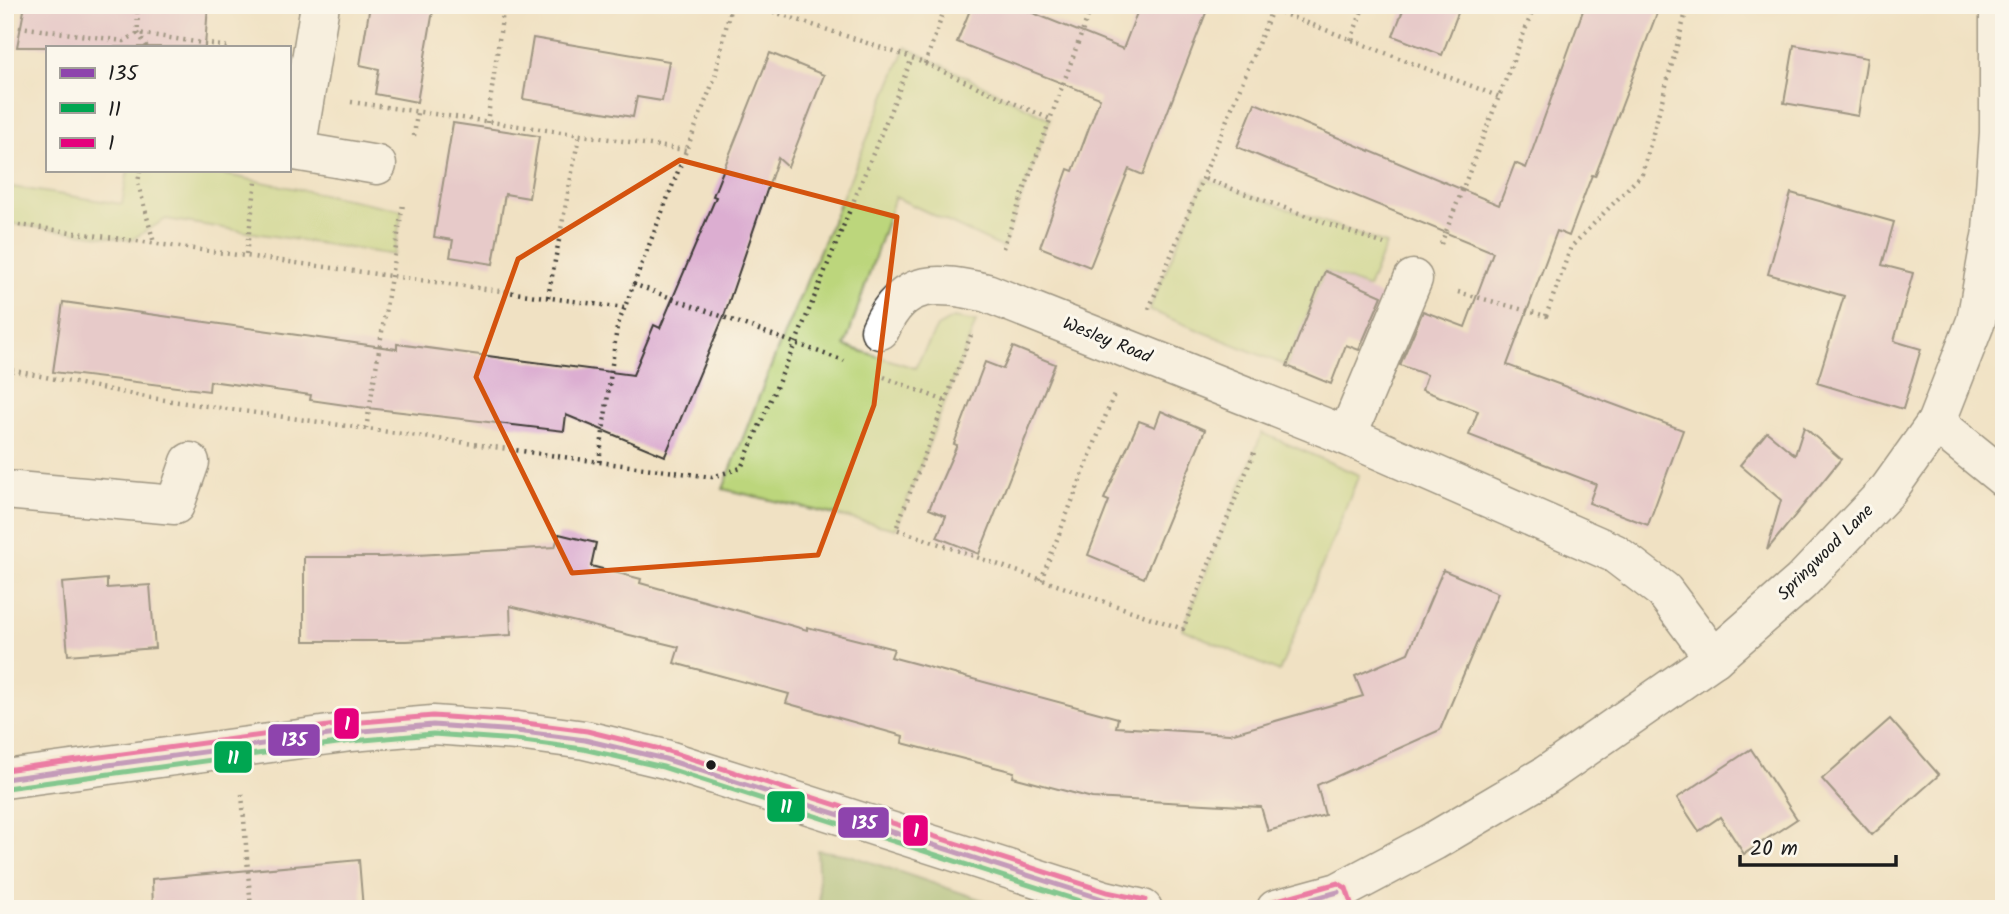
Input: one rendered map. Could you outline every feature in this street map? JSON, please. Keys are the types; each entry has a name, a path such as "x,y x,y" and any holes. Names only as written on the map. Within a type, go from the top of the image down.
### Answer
{"street":[{"path":"320,5 306,94 293,150 394,157"},
{"name":"Springwood Lane","path":"1276,909 1341,900 1546,775 1714,658 1801,582 1880,498 1936,423 1976,321 1992,230 1999,133 1999,5"},
{"path":"1347,436 1413,279"},
{"name":"Wesley Road","path":"880,330 889,310 901,295 944,283 987,293 1347,436 1614,553 1664,591 1714,658"},
{"path":"1936,423 2004,478"},
{"path":"5,490 174,505 190,462"},
{"path":"5,779 351,732 433,725 517,731 585,740 665,759 1105,900 1143,909"}],"path":[{"path":"137,5 138,33 146,46"},
{"path":"487,122 504,5"},
{"path":"599,462 617,327 715,77 731,5"},
{"path":"754,5 767,7 912,58 1050,120"},
{"path":"925,64 946,5"},
{"path":"1092,5 987,293 896,529 1183,629 1273,407"},
{"path":"1261,5 1500,97"},
{"path":"1351,40 1364,5"},
{"path":"1413,279 1435,259 1535,5"},
{"path":"1413,279 1546,316 1571,247 1642,174 1688,5"},
{"path":"1041,580 1131,351 1205,179 1272,10"},
{"path":"5,25 124,41 138,33 222,46"},
{"path":"5,369 151,398 599,462 712,477 741,468 796,342 912,58"},
{"path":"306,94 417,113 686,150"},
{"path":"394,157 417,113"},
{"path":"548,297 579,136"},
{"path":"140,172 138,183 154,243"},
{"path":"246,254 258,172"},
{"path":"1205,179 1386,244"},
{"path":"366,429 404,198"},
{"path":"5,223 391,273 624,308"},
{"path":"633,284 846,362"},
{"path":"871,372 945,401"},
{"path":"239,747 251,909"}],"highlighted area":[{"path":"680,160 897,217 874,405 818,555 572,573 476,377 518,259"}],"green space":[{"path":"906,47 1050,119 1003,248 895,197 845,346 915,368 937,327 953,318 976,322 896,529 723,489 777,351"},
{"path":"128,172 212,172 402,210 394,255 166,219 131,240 5,223 5,186 122,204"},
{"path":"1205,179 1386,244 1368,288 1325,271 1287,366 1149,310"},
{"path":"1262,433 1359,475 1279,672 1183,629"},
{"path":"817,850 850,855 1009,909 820,909"}],"building":[{"path":"25,5 208,5 205,46 17,47"},
{"path":"370,5 434,5 417,102 375,94 379,69 360,65"},
{"path":"972,5 1013,5 1123,49 1140,5 1209,5 1143,175 1129,169 1090,267 1040,247 1068,169 1073,171 1100,98 957,42"},
{"path":"1405,5 1461,5 1442,55 1393,36"},
{"path":"1585,5 1660,5 1595,176 1592,175 1569,236 1557,231 1507,365 1683,430 1648,525 1589,503 1596,484 1469,435 1478,411 1422,390 1427,375 1400,365 1423,311 1465,327 1493,252 1237,147 1255,103 1499,205 1515,163 1526,168"},
{"path":"533,38 669,61 662,101 637,97 633,117 523,99"},
{"path":"1794,45 1867,58 1858,116 1784,103"},
{"path":"770,53 824,75 788,167 778,158 724,316 665,456 566,415 564,431 359,407 310,400 311,395 210,381 209,391 53,372 63,302 397,349 397,344 633,375 654,325 660,328 716,197 713,196"},
{"path":"453,123 539,136 529,198 505,194 493,264 450,257 453,240 434,237"},
{"path":"1791,193 1894,222 1882,265 1913,273 1894,341 1921,349 1903,409 1817,383 1844,296 1768,274"},
{"path":"1325,271 1382,296 1359,350 1346,345 1331,384 1287,366"},
{"path":"1013,347 1055,364 979,554 937,537 946,516 929,509 957,445 954,444 985,362 1003,369"},
{"path":"1161,411 1205,430 1144,578 1088,555 1109,501 1104,499 1139,421 1155,427"},
{"path":"1804,427 1841,459 1767,550 1781,500 1740,465 1767,432 1795,455"},
{"path":"559,534 596,543 591,566 641,579 640,583 807,630 807,627 894,649 891,657 1118,718 1116,727 1230,734 1363,696 1355,676 1408,653 1443,570 1498,593 1440,730 1317,785 1325,815 1268,831 1261,807 1092,798 1013,777 1014,772 902,743 903,736 786,703 789,694 674,663 679,647 510,606 511,635 406,641 304,641 304,557 382,557 555,547"},
{"path":"107,579 107,588 150,585 155,648 68,655 62,583"},
{"path":"1890,719 1939,775 1872,835 1822,779"},
{"path":"1751,749 1797,819 1744,854 1720,817 1699,831 1677,798"},
{"path":"359,860 363,909 153,909 152,879"}],"transit line":[{"name":"1","path":"5,770 350,723 433,716 518,722 587,731 668,751 1107,892 1145,900"},
{"name":"135","path":"5,779 351,732 433,725 517,731 585,740 665,759 1105,900 1142,909"},
{"name":"11","path":"6,788 352,741 433,734 516,740 583,749 663,767 1104,909"},
{"name":"1","path":"1274,901 1338,883 1346,888 1352,906"},
{"name":"135","path":"1277,909 1338,892"}]}
